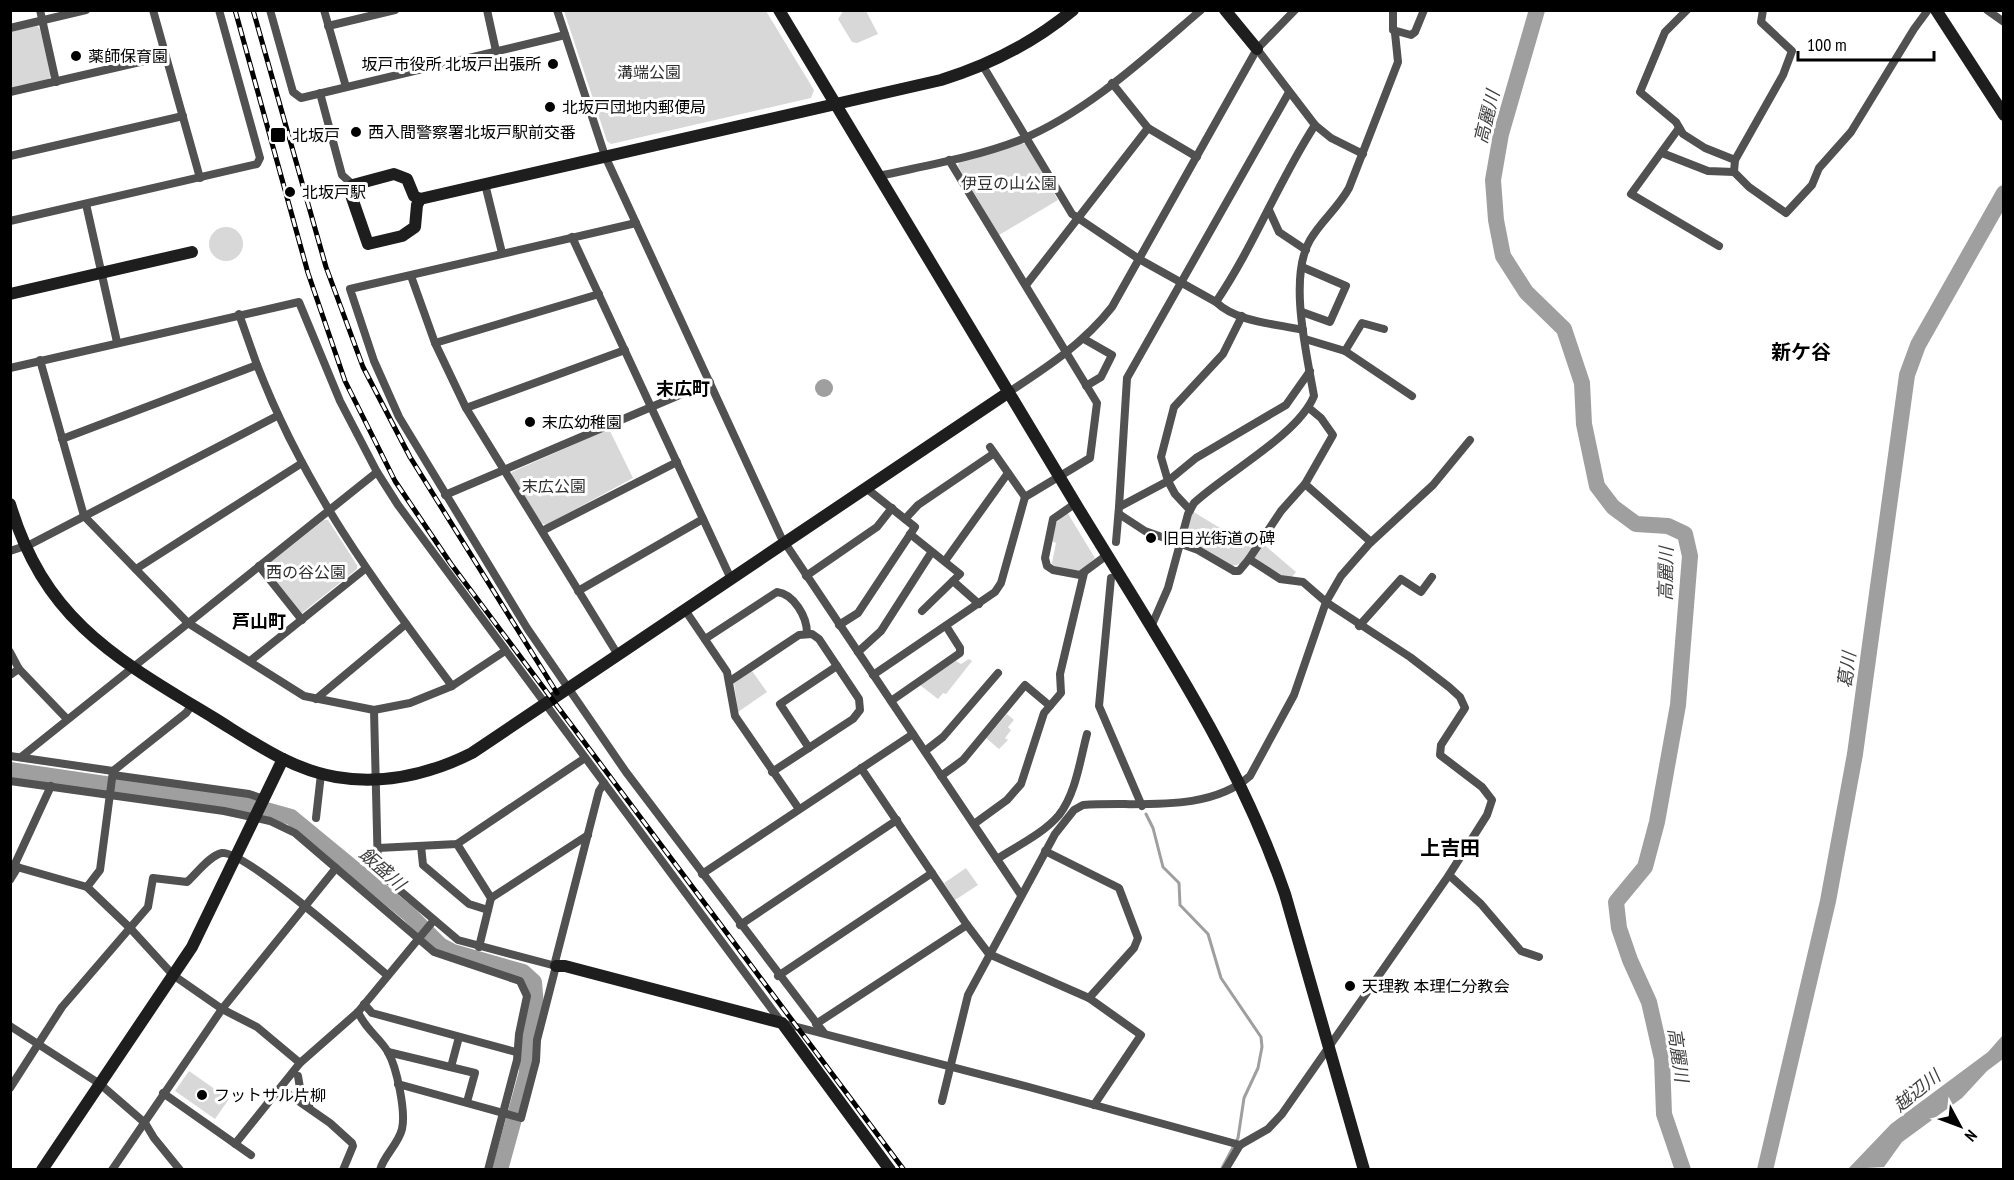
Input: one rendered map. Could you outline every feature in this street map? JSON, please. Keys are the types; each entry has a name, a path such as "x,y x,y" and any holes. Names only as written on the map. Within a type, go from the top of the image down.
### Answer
{"street":[{"path":"40,10 56,82"},
{"path":"10,28 86,10"},
{"path":"153,10 200,178"},
{"path":"10,221 254,165 260,158 219,10"},
{"path":"270,10 295,95 301,98 566,35"},
{"path":"324,10 346,87"},
{"path":"328,26 395,10"},
{"path":"487,10 496,51"},
{"path":"557,10 605,156 785,543 1021,895"},
{"path":"779,10 1224,752 1273,858 1364,1170"},
{"path":"353,185 351,195 369,244 411,232 417,220 417,205 420,200 834,102 941,80 982,66 1026,44 1073,10"},
{"path":"879,176 949,160 1025,137 1071,113 1202,10"},
{"path":"1225,10 1257,49 1288,94 1315,125 1331,138 1363,154"},
{"path":"10,504 24,546 44,581 69,615 99,644 130,667 192,705 283,759 321,774 376,779 421,774 448,765 472,753 545,705 1066,354 1084,339 1112,308 1257,49 1295,10"},
{"path":"1150,627 1168,588 1190,510 1203,495 1269,444 1309,408 1314,396 1304,334 1302,267 1306,250 1317,231 1339,206 1363,154 1398,62 1395,33 1392,27 1393,10"},
{"path":"1395,33 1413,35 1424,10"},
{"path":"1687,10 1665,32 1640,92 1676,122 1683,134 1696,143 1735,160"},
{"path":"1734,172 1735,160 1783,75 1792,51 1761,22 1763,10"},
{"path":"1662,153 1708,171 1734,172 1749,188 1785,213 1812,185 1820,168 1851,132 1928,10"},
{"path":"1936,10 2004,115"},
{"path":"1987,10 2004,22"},
{"path":"10,92 166,56"},
{"path":"982,66 1077,219 1216,302 1223,309 1304,334 1345,351 1412,396"},
{"path":"1112,83 1148,128 1197,157"},
{"path":"320,93 342,176 353,185"},
{"path":"1116,542 1127,378 1288,94"},
{"path":"10,156 183,116"},
{"path":"1216,302 1269,210 1291,163 1315,125"},
{"path":"1026,285 1148,128"},
{"path":"1679,128 1631,194 1719,246"},
{"path":"873,675 995,592 1006,573 1025,497 1092,455 1096,403 949,160"},
{"path":"353,185 394,174 401,175 407,179 414,196 420,200"},
{"path":"485,184 502,253"},
{"path":"86,204 117,342"},
{"path":"1269,210 1279,232 1306,250"},
{"path":"636,223 350,289 374,361 399,417 445,495 567,689 778,976 824,1033"},
{"path":"572,237 731,579"},
{"path":"10,294 192,252"},
{"path":"1302,267 1346,286 1330,322 1302,312"},
{"path":"411,276 435,343 466,408 618,655"},
{"path":"435,343 598,294"},
{"path":"10,368 295,301 301,304 335,391 377,472 416,532 890,1170"},
{"path":"239,314 277,416 328,511 365,569 452,686"},
{"path":"1190,510 1175,494 1168,481 1161,457 1174,407 1223,354 1242,316"},
{"path":"1345,351 1362,323 1384,329"},
{"path":"1084,339 1112,355 1101,377 1086,386"},
{"path":"466,408 625,350"},
{"path":"40,360 84,516 188,623 304,696 374,710 410,703 452,686 504,651"},
{"path":"62,439 257,365"},
{"path":"1119,511 1168,481 1204,453 1286,405 1310,371"},
{"path":"445,495 710,382"},
{"path":"1119,511 1145,531 1180,543 1234,571 1239,571 1281,512 1305,484 1332,435 1321,418 1309,408"},
{"path":"10,551 84,516 277,416"},
{"path":"942,1101 968,995 988,954 1055,834 1078,807 1107,803 1143,806 1180,803 1240,785 1256,767 1294,695 1326,602 1341,576 1371,542 1433,485 1470,440"},
{"path":"905,519 918,505 991,451 1025,497"},
{"path":"542,531 677,462"},
{"path":"136,569 302,463"},
{"path":"21,757 130,667 377,472"},
{"path":"945,561 1008,473"},
{"path":"1305,484 1371,542"},
{"path":"839,625 858,613 915,527 866,488"},
{"path":"1076,503 1053,519 1045,563 1053,570 1076,576 1084,573 1107,555"},
{"path":"806,576 877,528 892,508"},
{"path":"578,591 703,519"},
{"path":"910,534 960,574 922,611"},
{"path":"858,652 881,630 931,553"},
{"path":"1226,1170 1240,1145 1274,1123 1449,875 1491,808 1492,800 1487,792 1440,755 1441,745 1465,708 1460,697 1410,657 1359,626 1303,582 1280,579 1249,559"},
{"path":"259,566 302,620"},
{"path":"250,661 365,569"},
{"path":"974,824 1008,800 1021,784 1044,713 1061,693 1060,674 1084,573"},
{"path":"1359,626 1401,579 1421,592 1432,577"},
{"path":"1111,578 1099,706 1143,806"},
{"path":"953,581 979,604"},
{"path":"705,639 777,592 792,598 805,619 807,633"},
{"path":"685,610 727,672 735,716 799,809"},
{"path":"316,699 323,690 406,624"},
{"path":"891,702 960,653 960,648 946,626"},
{"path":"730,681 799,635 807,633 819,639 859,699 860,710 853,719 772,772"},
{"path":"10,652 19,669 67,719"},
{"path":"809,748 780,704 837,666"},
{"path":"10,675 19,669"},
{"path":"925,751 943,737 998,673"},
{"path":"941,776 963,760 1025,686 1050,706"},
{"path":"87,887 100,870 113,774 186,713 192,705"},
{"path":"374,710 378,872 432,922 458,940 951,1066 1240,1145"},
{"path":"702,874 913,734"},
{"path":"997,859 1047,826 1059,814 1069,798 1087,734"},
{"path":"10,756 249,794 263,800"},
{"path":"378,848 457,844 585,758"},
{"path":"42,1170 192,947 283,759"},
{"path":"861,768 988,954 1089,998 1141,1035 1094,1105"},
{"path":"316,818 321,774"},
{"path":"10,781 111,793 256,816 296,833 446,958 520,981 527,996 516,1052 517,1060 488,1170"},
{"path":"398,1084 521,1118 536,1061 537,1040 555,966 588,835 604,783"},
{"path":"10,880 14,866 51,786"},
{"path":"740,925 897,820"},
{"path":"479,947 491,898 588,835"},
{"path":"457,844 491,898"},
{"path":"421,846 423,865 469,904 488,910"},
{"path":"1045,852 1119,888 1138,938 1134,948 1089,998"},
{"path":"10,1088 62,1007 148,908 153,878 187,882 215,856 222,853 236,857 305,906 387,975"},
{"path":"14,866 87,887 130,928 173,975 222,1009 257,1027 300,1063"},
{"path":"112,1170 222,1009 336,868"},
{"path":"778,976 932,873"},
{"path":"1449,875 1481,904 1521,951 1539,957"},
{"path":"235,1144 300,1063 361,1008 432,922"},
{"path":"816,1024 967,925"},
{"path":"361,1008 372,1013 516,1052"},
{"path":"361,1008 365,1027 388,1052 398,1084 403,1121 402,1131 380,1170"},
{"path":"10,1026 100,1084 145,1123 180,1170"},
{"path":"451,1067 459,1037"},
{"path":"388,1052 475,1073 467,1102"},
{"path":"298,1076 302,1094 313,1111"},
{"path":"281,1089 313,1111 353,1146 343,1170"},
{"path":"163,1093 251,1155"}],"green space":[{"path":"844,10 866,11 878,34 857,43 852,42 838,19"},
{"name":"溝端公園","path":"564,11 766,11 814,90 811,98 611,144 607,141"},
{"path":"37,26 40,29 51,76 49,79 11,88 10,32"},
{"name":"伊豆の山公園","path":"1020,143 1026,144 1058,200 999,235 958,166 959,162"},
{"path":"226,227 238,232 243,244 238,256 226,261 214,256 209,244 214,232"},
{"name":"末広公園","path":"609,429 633,478 546,525 541,523 511,475 512,472"},
{"path":"1192,511 1253,548 1240,564 1231,566 1199,547 1203,540 1187,531"},
{"path":"1067,512 1095,558 1081,571 1055,568 1052,563 1056,543 1052,541 1056,523"},
{"name":"西の谷公園","path":"324,520 328,520 357,565 357,569 302,613 298,612 265,571 265,566"},
{"path":"1261,542 1296,572 1291,578 1283,577 1252,557"},
{"path":"969,659 972,661 946,694 943,693 938,699 920,685 956,661 961,664"},
{"path":"752,671 767,692 738,712 734,683"},
{"path":"1007,714 1014,720 1008,727 1011,730 1005,738 1008,740 999,749 986,738"},
{"path":"966,868 978,885 955,900 944,883"},
{"name":"フットサル片柳","path":"189,1071 229,1099 215,1119 175,1091"}],"shaded area":[{"path":"824,379 830,382 833,388 830,394 824,397 818,394 815,388 818,382"},
{"path":"2003,1035 2003,1059 1987,1071 1962,1098 1902,1142 1884,1167 1848,1169 1891,1124 1988,1052"}],"waterway":[{"name":"高麗川","path":"1537,10 1501,134 1493,180 1496,220 1503,256 1526,292 1564,329 1582,383 1584,424 1597,486 1613,507 1636,524 1668,526 1685,534 1690,556 1678,705 1657,822 1645,867 1616,902 1619,928 1630,960 1649,1002 1662,1059 1664,1114 1683,1170"},
{"name":"葛川","path":"1765,1170 1828,901 1855,754 1907,375 1918,345 2004,193"},
{"name":"飯盛川","path":"10,770 248,805 291,817 409,914 440,945 453,952 523,972 534,982 536,1006 528,1033 527,1072 500,1170"},
{"path":"1146,814 1153,828 1163,867 1179,883 1180,905 1208,934 1221,978 1261,1037 1262,1047 1258,1068 1244,1098 1238,1138 1221,1170"}],"railway":[{"path":"235,10 308,273 345,381 395,481 451,564 904,1170"},
{"path":"253,10 326,267 363,367 410,457 557,693"}],"place":[{"name":"薬師保育園","path":"76,56"},
{"name":"坂戸市役所 北坂戸出張所","path":"553,64"},
{"name":"北坂戸団地内郵便局","path":"550,107"},
{"name":"西入間警察署北坂戸駅前交番","path":"356,132"},
{"name":"北坂戸","path":"278,135"},
{"name":"北坂戸駅","path":"290,192"},
{"name":"末広幼稚園","path":"530,422"},
{"name":"旧日光街道の碑","path":"1151,538"},
{"name":"天理教 本理仁分教会","path":"1350,986"},
{"name":"フットサル片柳","path":"202,1095"}],"district":[{"name":"新ケ谷","path":"1801,352"},
{"name":"末広町","path":"683,389"},
{"name":"芦山町","path":"259,622"},
{"name":"上吉田","path":"1450,848"}],"water label":[{"name":"越辺川","path":"1917,1091"}]}
